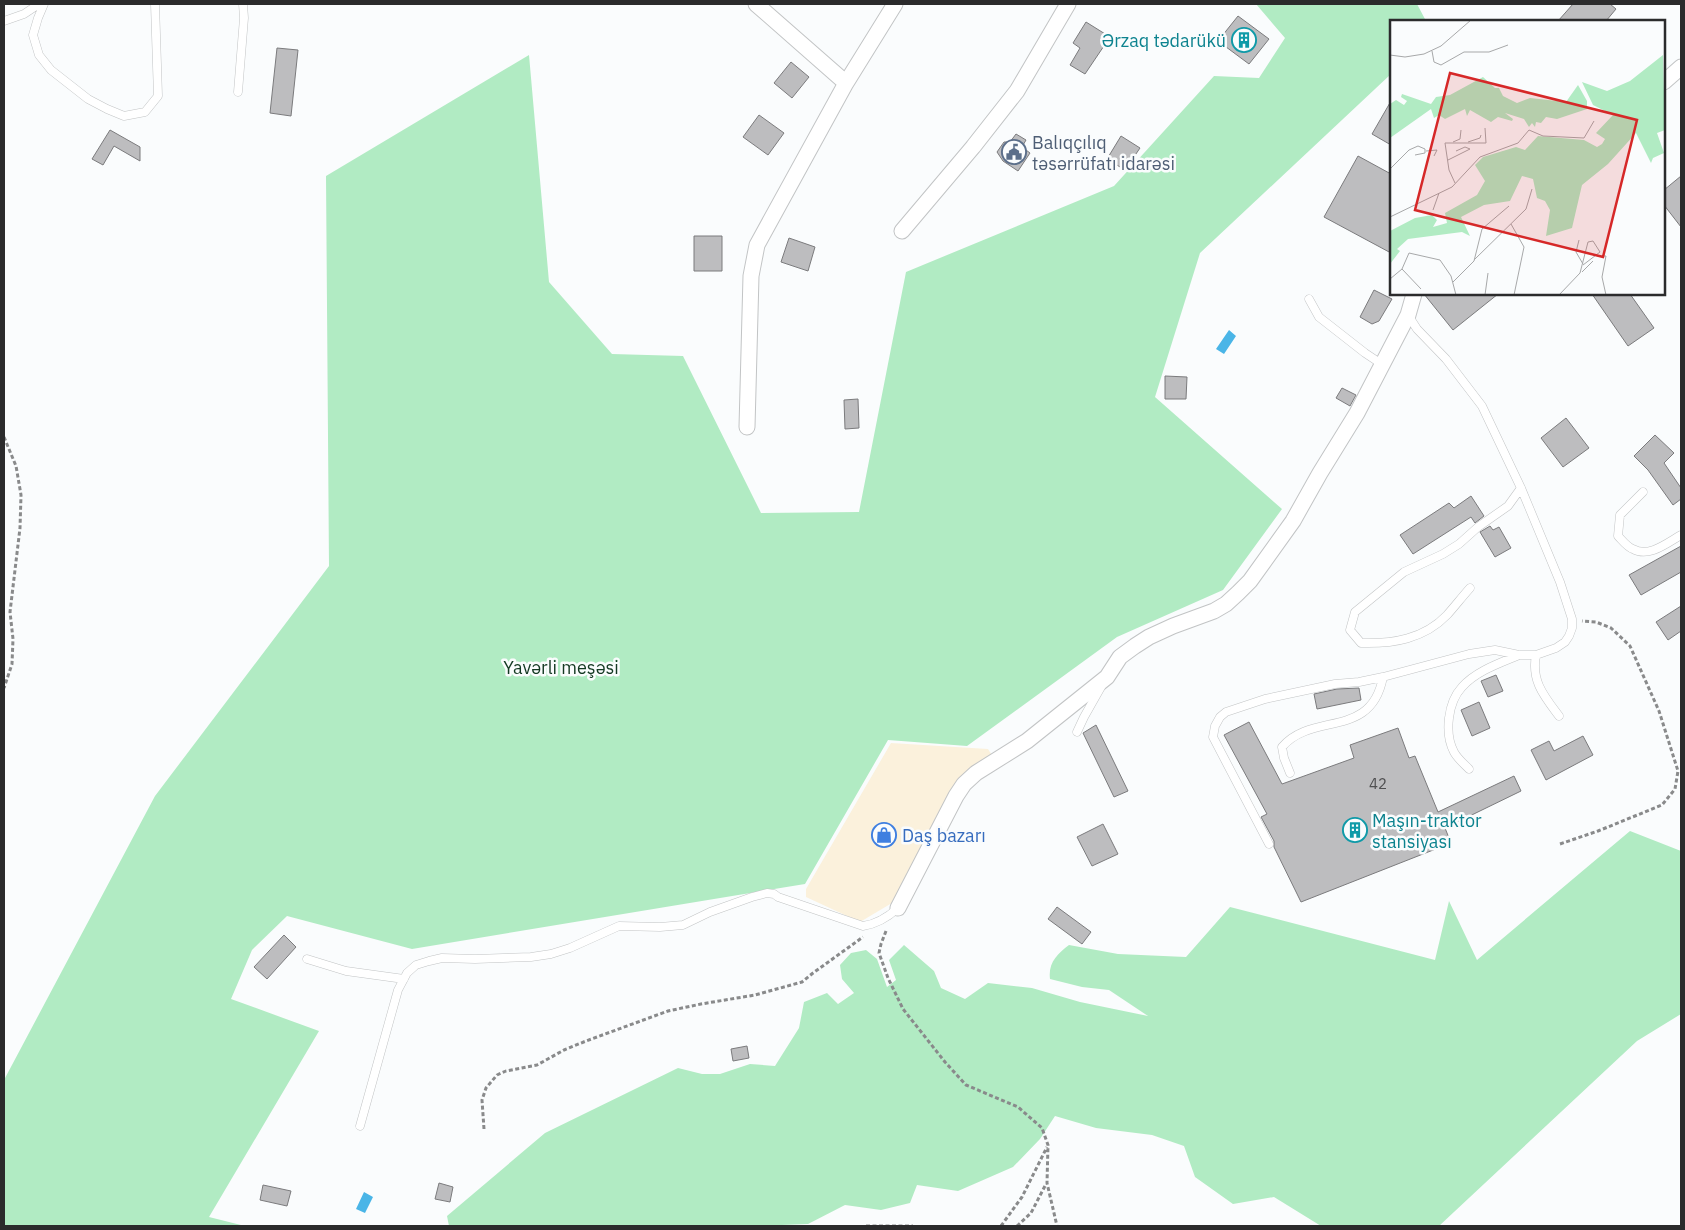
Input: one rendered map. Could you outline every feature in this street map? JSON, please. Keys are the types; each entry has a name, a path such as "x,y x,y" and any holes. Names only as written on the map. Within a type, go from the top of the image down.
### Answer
{"street":[{"path":"756,4 846,83"},
{"path":"747,427 751,276 758,245 846,83 895,4"},
{"path":"902,231 968,154 1017,91 1068,4"},
{"path":"1665,81 1681,68"},
{"path":"898,908 964,784 976,773 1027,741 1107,677 1120,657 1142,642 1173,626 1214,611 1226,604 1250,581 1293,520 1357,413 1408,315 1414,295"}],"lane":[{"path":"4,21 24,14 40,4"},
{"path":"44,4 33,35 39,55 51,70 88,98 124,116 146,112 158,96 155,4"},
{"path":"238,92 244,18 243,4"},
{"path":"1309,299 1319,317 1382,365"},
{"path":"1269,844 1213,737 1215,726 1220,717 1226,712 1265,699 1335,684 1383,678 1468,654 1495,650 1519,655 1536,655 1548,652 1565,642 1572,628 1572,619 1560,582 1521,488 1482,406 1446,359 1417,329 1408,315"},
{"path":"1470,588 1446,616 1426,631 1400,641 1361,643 1350,630 1355,612 1404,572 1443,554 1459,544 1478,527 1508,506 1521,488"},
{"path":"1644,492 1620,515 1618,536 1632,549 1642,552 1660,548 1681,535"},
{"path":"1469,769 1454,753 1450,738 1449,714 1455,698 1462,687 1472,679 1519,655"},
{"path":"1536,655 1534,668 1536,680 1559,716"},
{"path":"1077,732 1107,677"},
{"path":"1290,773 1282,747 1286,742 1309,730 1347,721 1361,715 1372,703 1382,685 1383,678"},
{"path":"360,1126 398,990 407,973 416,966 442,958 531,957 551,954 570,948 619,926 660,927 683,924 752,896 767,893 863,926 872,925 880,921 898,908"},
{"path":"307,959 346,971 404,979"}],"path":[{"path":"4,437 16,466 21,495 20,528 10,612 13,639 12,664 4,688"},
{"path":"1560,844 1662,805 1675,789 1678,771 1659,711 1630,646 1611,628 1596,622 1572,619"},
{"path":"898,908 880,944 879,953 903,1010 966,1085 1018,1108 1042,1128 1048,1145 1047,1183 1057,1226"},
{"path":"484,1129 482,1100 486,1088 497,1076 506,1071 537,1065 564,1050 668,1011 755,995 802,982 871,933"},
{"path":"1001,1226 1022,1197 1048,1145"},
{"path":"1017,1226 1031,1213 1039,1202 1047,1183"},
{"path":"866,1226 913,1226"}],"shaded area":[{"name":"Daş bazarı","path":"891,743 988,749 993,757 959,782 897,900 860,922 806,897 806,889"}],"green space":[{"name":"Yavərli meşəsi","path":"1256,4 1417,4 1425,20 1390,20 1390,75 1200,253 1155,397 1282,509 1223,590 1117,637 967,746 888,740 805,884 412,949 287,916 252,950 231,999 319,1031 209,1217 245,1226 4,1226 4,1080 155,796 329,566 326,176 529,55 549,282 612,354 683,356 761,513 859,512 906,272 1114,186 1214,76 1259,78 1285,38"},
{"path":"1630,831 1681,851 1681,1014 1637,1041 1439,1226 1321,1226 1274,1197 1233,1204 1195,1177 1184,1146 1152,1135 1096,1128 1055,1116 1040,1139 1013,1167 958,1191 917,1185 910,1203 881,1210 845,1205 808,1224 755,1226 449,1226 447,1216 545,1133 678,1068 702,1074 720,1074 750,1064 775,1066 799,1028 804,1002 827,993 838,1004 854,993 842,979 840,965 851,953 866,950 877,959 887,987 896,980 889,960 904,945 934,971 941,988 965,999 988,983 1032,988 1080,1002 1148,1016 1109,990 1082,987 1050,979 1050,968 1054,959 1069,945 1118,954 1186,957 1230,907 1435,960 1449,901 1477,960"}],"water":[{"path":"1229,330 1236,336 1224,354 1216,349"},
{"path":"364,1192 373,1197 365,1213 356,1209"}],"building":[{"path":"1573,4 1610,4 1616,9 1607,20 1559,20"},
{"name":"Ərzaq tədarükü","path":"1238,16 1269,39 1249,64 1218,41"},
{"path":"1086,22 1110,37 1085,74 1070,65 1080,48 1073,43"},
{"path":"277,48 298,50 291,116 270,113"},
{"path":"791,62 809,77 792,98 774,83"},
{"path":"1390,103 1390,144 1372,134"},
{"path":"759,115 784,133 768,155 743,137"},
{"path":"110,130 140,147 140,161 114,146 103,165 92,159"},
{"name":"Balıqçılıq təsərrüfatı idarəsi","path":"1016,134 1026,140 1022,147 1030,153 1018,171 1003,161 997,152 1004,142 1010,142"},
{"path":"1121,136 1140,148 1125,170 1107,159"},
{"path":"1358,156 1390,173 1390,252 1324,217"},
{"path":"1681,176 1681,227 1665,206 1665,189"},
{"path":"694,236 722,236 722,271 694,271"},
{"path":"789,238 815,247 808,271 781,262"},
{"path":"1374,290 1392,299 1379,321 1372,324 1360,317"},
{"path":"1425,295 1497,295 1453,330"},
{"path":"1593,295 1631,295 1654,328 1628,346"},
{"path":"1165,376 1187,377 1186,399 1165,399"},
{"path":"1342,388 1356,395 1350,406 1336,398"},
{"path":"858,399 859,428 845,429 844,400"},
{"path":"1566,418 1589,448 1563,467 1541,438"},
{"path":"1655,435 1674,453 1664,463 1681,488 1681,499 1673,505 1648,470 1634,456"},
{"path":"1471,496 1484,516 1475,523 1471,517 1413,554 1400,535 1449,503 1454,508"},
{"path":"1490,526 1493,530 1499,527 1511,548 1495,557 1480,532"},
{"path":"1681,546 1681,572 1641,595 1629,575"},
{"path":"1681,606 1681,631 1668,640 1656,622"},
{"path":"1496,675 1503,691 1488,697 1481,681"},
{"path":"1359,688 1361,700 1317,709 1314,694 1337,689"},
{"path":"1479,702 1490,728 1472,736 1461,710"},
{"name":"Maşın-traktor stansiyası","path":"1249,722 1282,784 1354,758 1350,745 1398,728 1409,758 1415,756 1438,812 1514,776 1521,791 1445,828 1451,843 1301,902 1274,847 1274,841 1261,817 1267,814 1224,735"},
{"path":"1096,725 1128,791 1114,797 1083,733"},
{"path":"1583,736 1593,755 1546,780 1531,750 1549,741 1554,751"},
{"path":"1103,824 1118,854 1092,866 1077,837"},
{"path":"1057,907 1091,932 1082,944 1048,919"},
{"path":"284,935 296,947 267,979 254,967"},
{"path":"747,1046 749,1058 733,1061 731,1049"},
{"path":"439,1183 453,1187 450,1202 435,1199"},
{"path":"263,1185 291,1191 287,1206 260,1200"}],"place":[{"name":"Ərzaq tədarükü","path":"1244,40"},
{"name":"Balıqçılıq təsərrüfatı idarəsi","path":"1014,152"},
{"name":"Maşın-traktor stansiyası","path":"1355,830"},
{"name":"Daş bazarı","path":"884,835"}]}
